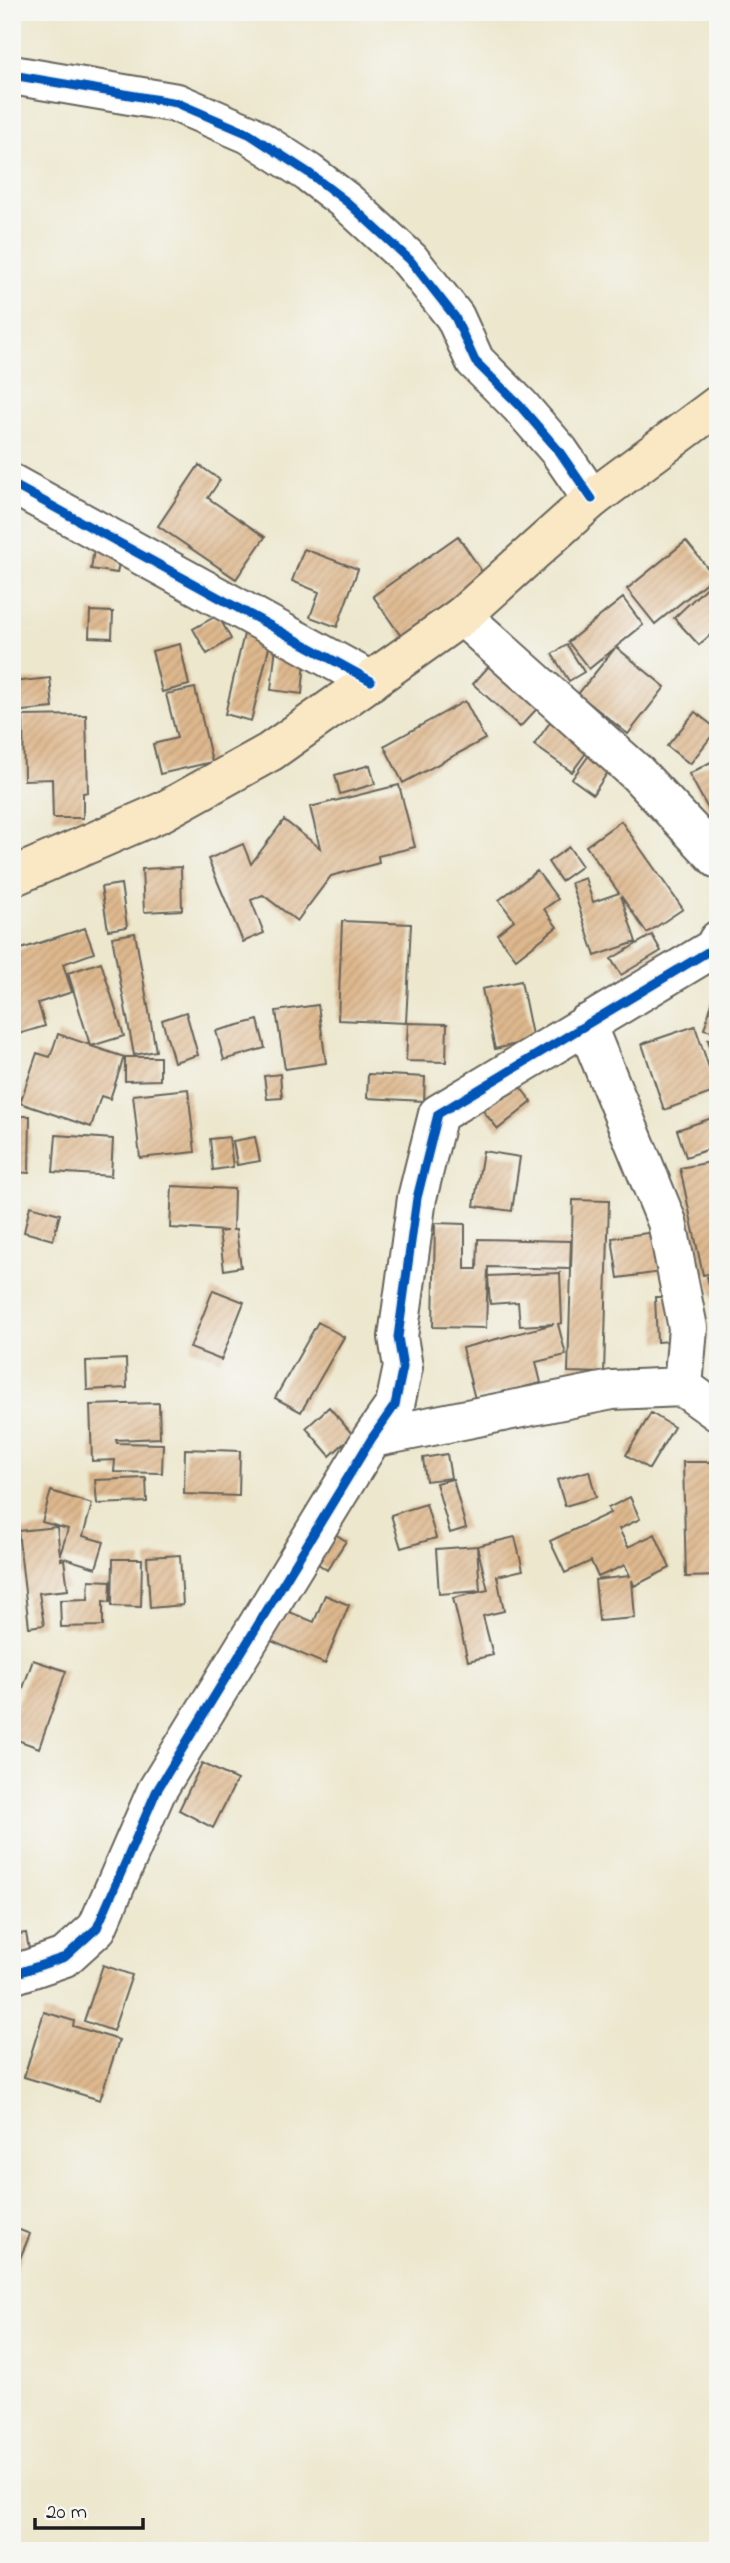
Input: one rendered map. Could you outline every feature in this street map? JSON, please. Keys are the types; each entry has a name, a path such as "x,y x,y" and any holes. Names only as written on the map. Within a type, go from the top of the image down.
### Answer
{"main road":[{"path":"12,877 162,812 270,752 462,616 592,499 718,405"}],"street":[{"path":"12,75 177,103 249,134 309,173 347,202 410,260 455,317 475,361 520,406 559,451 592,499"},
{"path":"12,484 371,681"},
{"path":"462,616 637,773 718,859"},
{"path":"12,1975 65,1957 97,1928 156,1792 372,1438 395,1405 403,1367 398,1337 417,1198 438,1114 714,947 718,940"},
{"path":"586,1024 667,1222 688,1328 683,1387"},
{"path":"372,1438 612,1390 683,1387 718,1412"}],"building":[{"path":"199,465 220,480 208,498 265,537 236,579 158,526"},
{"path":"458,536 489,582 405,642 373,596"},
{"path":"686,541 714,576 655,624 627,589"},
{"path":"95,543 122,548 117,573 91,569"},
{"path":"304,549 358,569 337,627 310,617 319,592 292,581"},
{"path":"718,576 718,628 699,645 674,618"},
{"path":"623,598 643,625 616,647 665,687 628,734 578,694 615,648 589,669 568,642"},
{"path":"90,611 113,612 112,638 89,637"},
{"path":"218,615 231,639 207,654 193,629"},
{"path":"248,617 275,623 251,721 225,714"},
{"path":"180,644 189,685 162,692 152,651"},
{"path":"567,645 584,672 569,681 552,654"},
{"path":"276,646 306,650 302,694 271,690"},
{"path":"498,656 545,700 520,727 473,684"},
{"path":"50,678 53,708 12,712 12,682"},
{"path":"195,688 212,762 160,774 153,744 177,738 166,694"},
{"path":"465,701 485,739 403,783 384,746"},
{"path":"695,712 717,729 690,764 667,746"},
{"path":"556,714 594,742 572,772 534,745"},
{"path":"86,715 88,792 83,793 83,818 53,818 52,779 24,780 23,716"},
{"path":"590,754 610,769 593,794 572,779"},
{"path":"718,758 718,827 689,774"},
{"path":"370,765 375,784 340,794 335,775"},
{"path":"399,785 415,847 378,856 379,863 331,876 297,921 263,895 251,900 264,933 243,942 208,859 243,844 251,864 284,820 320,848 310,807"},
{"path":"621,821 683,909 647,933 621,896 636,942 595,956 571,883 585,878 593,902 619,893 586,846"},
{"path":"569,847 582,866 561,881 548,862"},
{"path":"181,867 182,910 144,912 142,869"},
{"path":"537,871 558,899 544,909 557,927 516,959 497,934 514,920 499,900"},
{"path":"121,884 127,927 108,930 101,887"},
{"path":"342,921 411,924 406,1023 338,1020"},
{"path":"85,928 94,953 63,964 72,992 38,1003 45,1026 12,1036 12,952"},
{"path":"135,933 156,1051 134,1055 112,937"},
{"path":"652,935 661,951 621,975 611,959"},
{"path":"101,962 124,1036 91,1046 124,1057 110,1099 101,1096 91,1127 20,1103 37,1053 50,1057 58,1034 90,1045 68,973"},
{"path":"521,981 533,1040 495,1049 482,989"},
{"path":"718,984 718,1033 704,1029"},
{"path":"318,1005 326,1063 285,1069 276,1011"},
{"path":"186,1012 198,1055 174,1062 162,1020"},
{"path":"258,1020 265,1048 224,1060 216,1031"},
{"path":"408,1023 447,1024 446,1062 406,1061"},
{"path":"695,1026 717,1091 664,1110 642,1044"},
{"path":"718,1037 718,1069 717,1069 708,1040"},
{"path":"125,1057 160,1057 160,1080 125,1081"},
{"path":"280,1074 282,1098 267,1099 264,1076"},
{"path":"368,1074 425,1077 424,1101 367,1098"},
{"path":"517,1083 532,1102 498,1129 483,1111"},
{"path":"188,1089 195,1152 140,1158 133,1095"},
{"path":"12,1116 30,1116 29,1173 12,1172"},
{"path":"718,1116 718,1146 686,1157 677,1130"},
{"path":"56,1135 113,1139 111,1176 53,1172"},
{"path":"229,1137 233,1167 213,1170 210,1139"},
{"path":"255,1137 260,1161 237,1165 233,1141"},
{"path":"483,1151 520,1157 512,1211 474,1206"},
{"path":"711,1162 715,1181 718,1180 718,1272 703,1275 680,1168"},
{"path":"172,1186 234,1189 233,1230 236,1230 241,1267 224,1270 219,1232 227,1231 170,1228"},
{"path":"573,1200 609,1201 604,1373 568,1372"},
{"path":"30,1206 60,1214 53,1240 24,1232"},
{"path":"435,1223 465,1224 465,1269 477,1269 478,1239 571,1241 570,1269 488,1267 486,1328 433,1327"},
{"path":"655,1232 661,1272 618,1278 612,1238"},
{"path":"560,1273 562,1323 558,1324 566,1355 536,1362 541,1383 475,1399 462,1348 554,1324 520,1326 518,1302 490,1304 488,1276"},
{"path":"718,1274 718,1311 717,1312 707,1277"},
{"path":"213,1290 244,1302 221,1360 190,1348"},
{"path":"655,1297 669,1297 671,1341 657,1342"},
{"path":"318,1322 344,1337 301,1412 275,1398"},
{"path":"126,1359 127,1388 87,1390 86,1361"},
{"path":"159,1403 160,1438 116,1440 117,1443 163,1444 162,1473 114,1472 115,1460 92,1461 90,1405"},
{"path":"329,1407 353,1435 330,1456 306,1428"},
{"path":"651,1413 674,1427 649,1469 626,1455"},
{"path":"185,1449 240,1451 239,1496 184,1494"},
{"path":"447,1454 451,1478 426,1481 423,1458"},
{"path":"683,1462 718,1462 718,1576 686,1577"},
{"path":"589,1471 596,1497 565,1506 557,1480"},
{"path":"146,1478 147,1502 97,1504 95,1480"},
{"path":"453,1479 466,1528 450,1533 436,1483"},
{"path":"51,1491 92,1504 83,1536 104,1542 96,1568 61,1557 61,1560 64,1559 68,1590 39,1593 44,1625 29,1627 18,1531 57,1527 60,1555 68,1529 42,1522"},
{"path":"630,1497 640,1519 619,1529 628,1547 655,1534 670,1568 634,1586 632,1580 635,1618 599,1621 595,1580 630,1576 625,1565 598,1577 591,1561 565,1573 550,1541 610,1513 608,1508"},
{"path":"426,1504 436,1538 401,1548 391,1515"},
{"path":"326,1528 346,1541 327,1570 307,1556"},
{"path":"515,1537 523,1570 497,1576 504,1611 483,1616 493,1655 468,1661 453,1598 488,1590 477,1546"},
{"path":"477,1546 480,1591 439,1594 436,1549"},
{"path":"180,1555 183,1605 150,1608 147,1557"},
{"path":"113,1559 142,1559 141,1607 112,1606"},
{"path":"89,1580 111,1581 110,1602 103,1601 103,1626 61,1627 60,1600 88,1599"},
{"path":"325,1595 349,1605 325,1664 262,1637 275,1606 314,1622"},
{"path":"33,1660 66,1671 39,1748 12,1738 12,1719"},
{"path":"202,1763 237,1780 213,1828 179,1810"},
{"path":"26,1933 33,1971 12,1975 12,1935"},
{"path":"103,1965 132,1975 113,2031 84,2021"},
{"path":"44,2012 74,2021 73,2026 119,2040 100,2100 24,2077"},
{"path":"12,2227 30,2234 12,2278"}],"cycle path":[{"path":"12,75 177,103 249,134 309,173 347,202 410,260 455,317 475,361 520,406 559,451 592,499"},
{"path":"12,484 371,681"},
{"path":"12,1975 65,1957 97,1928 156,1792 372,1438 395,1405 403,1367 398,1337 417,1198 438,1114 714,948 718,940"}]}
